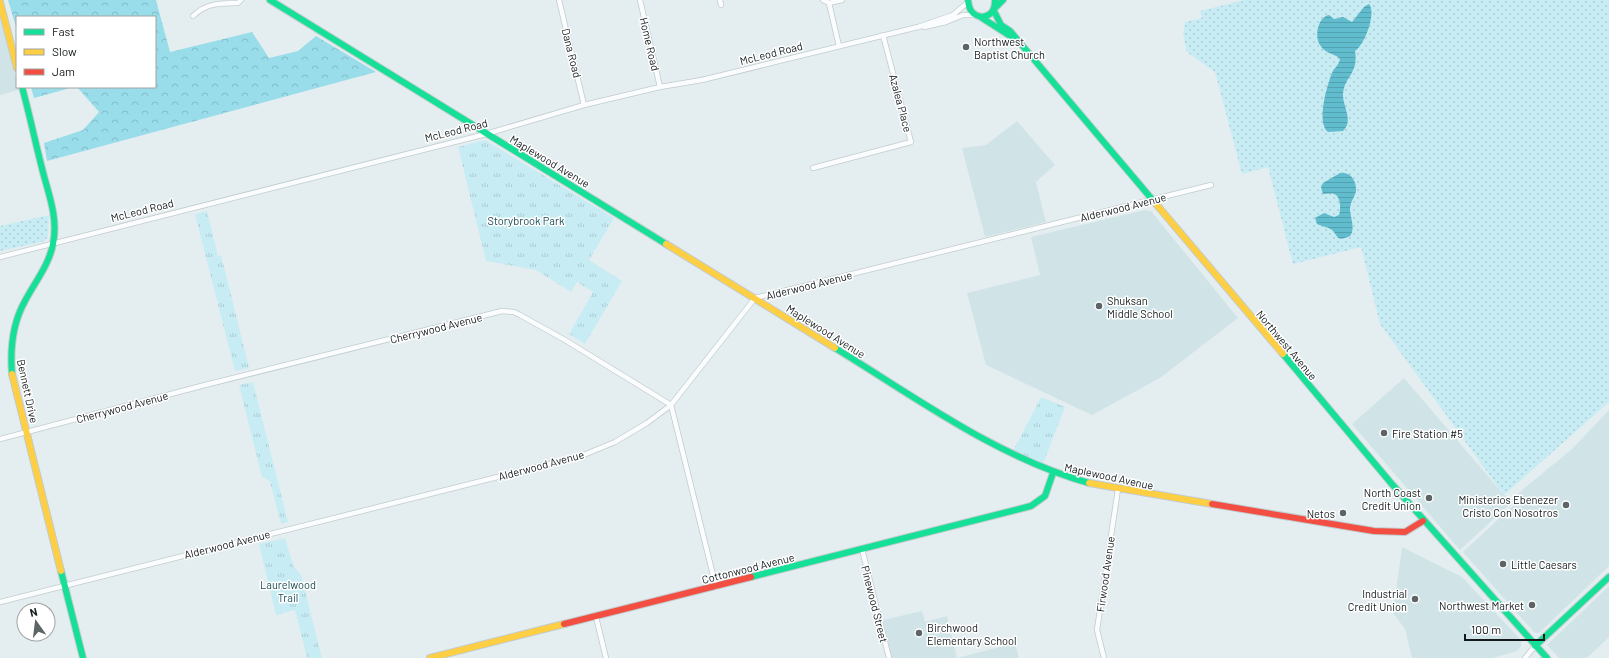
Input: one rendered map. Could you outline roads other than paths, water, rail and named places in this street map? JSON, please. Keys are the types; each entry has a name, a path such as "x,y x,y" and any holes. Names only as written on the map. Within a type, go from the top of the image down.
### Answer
{"street":[{"path":"192,16 200,8 217,3 238,3 241,0"},
{"name":"Maplewood Avenue","path":"270,0 994,446 1053,473 1118,490 1389,532 1406,532 1423,521"},
{"name":"Dana Road","path":"559,0 584,106"},
{"name":"Home Road","path":"640,0 660,87"},
{"path":"823,0 829,3 842,0"},
{"path":"995,0 995,9"},
{"path":"982,18 989,16 1003,0"},
{"path":"968,1 970,10 974,15"},
{"name":"McLeod Road","path":"918,27 953,15 968,1"},
{"path":"0,2 16,64"},
{"path":"829,3 839,46"},
{"name":"Northwest Avenue","path":"995,9 997,20 1010,31 1016,40 1423,521 1546,657"},
{"name":"McLeod Road","path":"0,257 52,245 108,228 486,134 584,106 660,87 702,80 883,35 946,22 963,15 974,15"},
{"name":"Northwest Avenue","path":"974,15 982,18 1016,40"},
{"name":"Azalea Place","path":"813,168 911,142 883,35"},
{"name":"Bennett Drive","path":"22,88 53,210 55,233 41,277 21,309 12,333 10,358 13,382 83,658"},
{"name":"Alderwood Avenue","path":"0,602 581,456 615,442 647,423 671,405 755,298 1211,185"},
{"name":"Cherrywood Avenue","path":"0,439 186,390 502,311 514,312 565,340 671,405"},
{"path":"671,405 716,587"},
{"name":"Cottonwood Avenue","path":"430,658 716,587 1031,506 1045,496 1053,473"},
{"name":"Firwood Avenue","path":"1104,658 1097,630 1118,490"},
{"name":"Pinewood Street","path":"862,549 889,658"},
{"path":"1525,658 1609,577"},
{"path":"596,616 606,658"}],"place":[{"name":"Northwest Baptist Church","path":"966,47"},
{"name":"Shuksan Middle School","path":"1099,306"},
{"name":"Fire Station #5","path":"1384,433"},
{"name":"North Coast Credit Union","path":"1429,498"},
{"name":"Ministerios Ebenezer Cristo Con Nosotros","path":"1566,505"},
{"name":"Netos","path":"1343,513"},
{"name":"Little Caesars","path":"1503,564"},
{"name":"Industrial Credit Union","path":"1415,599"},
{"name":"Northwest Market","path":"1532,605"},
{"name":"Birchwood Elementary School","path":"919,633"}],"park label":[{"name":"Storybrook Park","path":"526,220"},
{"name":"Laurelwood Trail","path":"288,590"}]}
